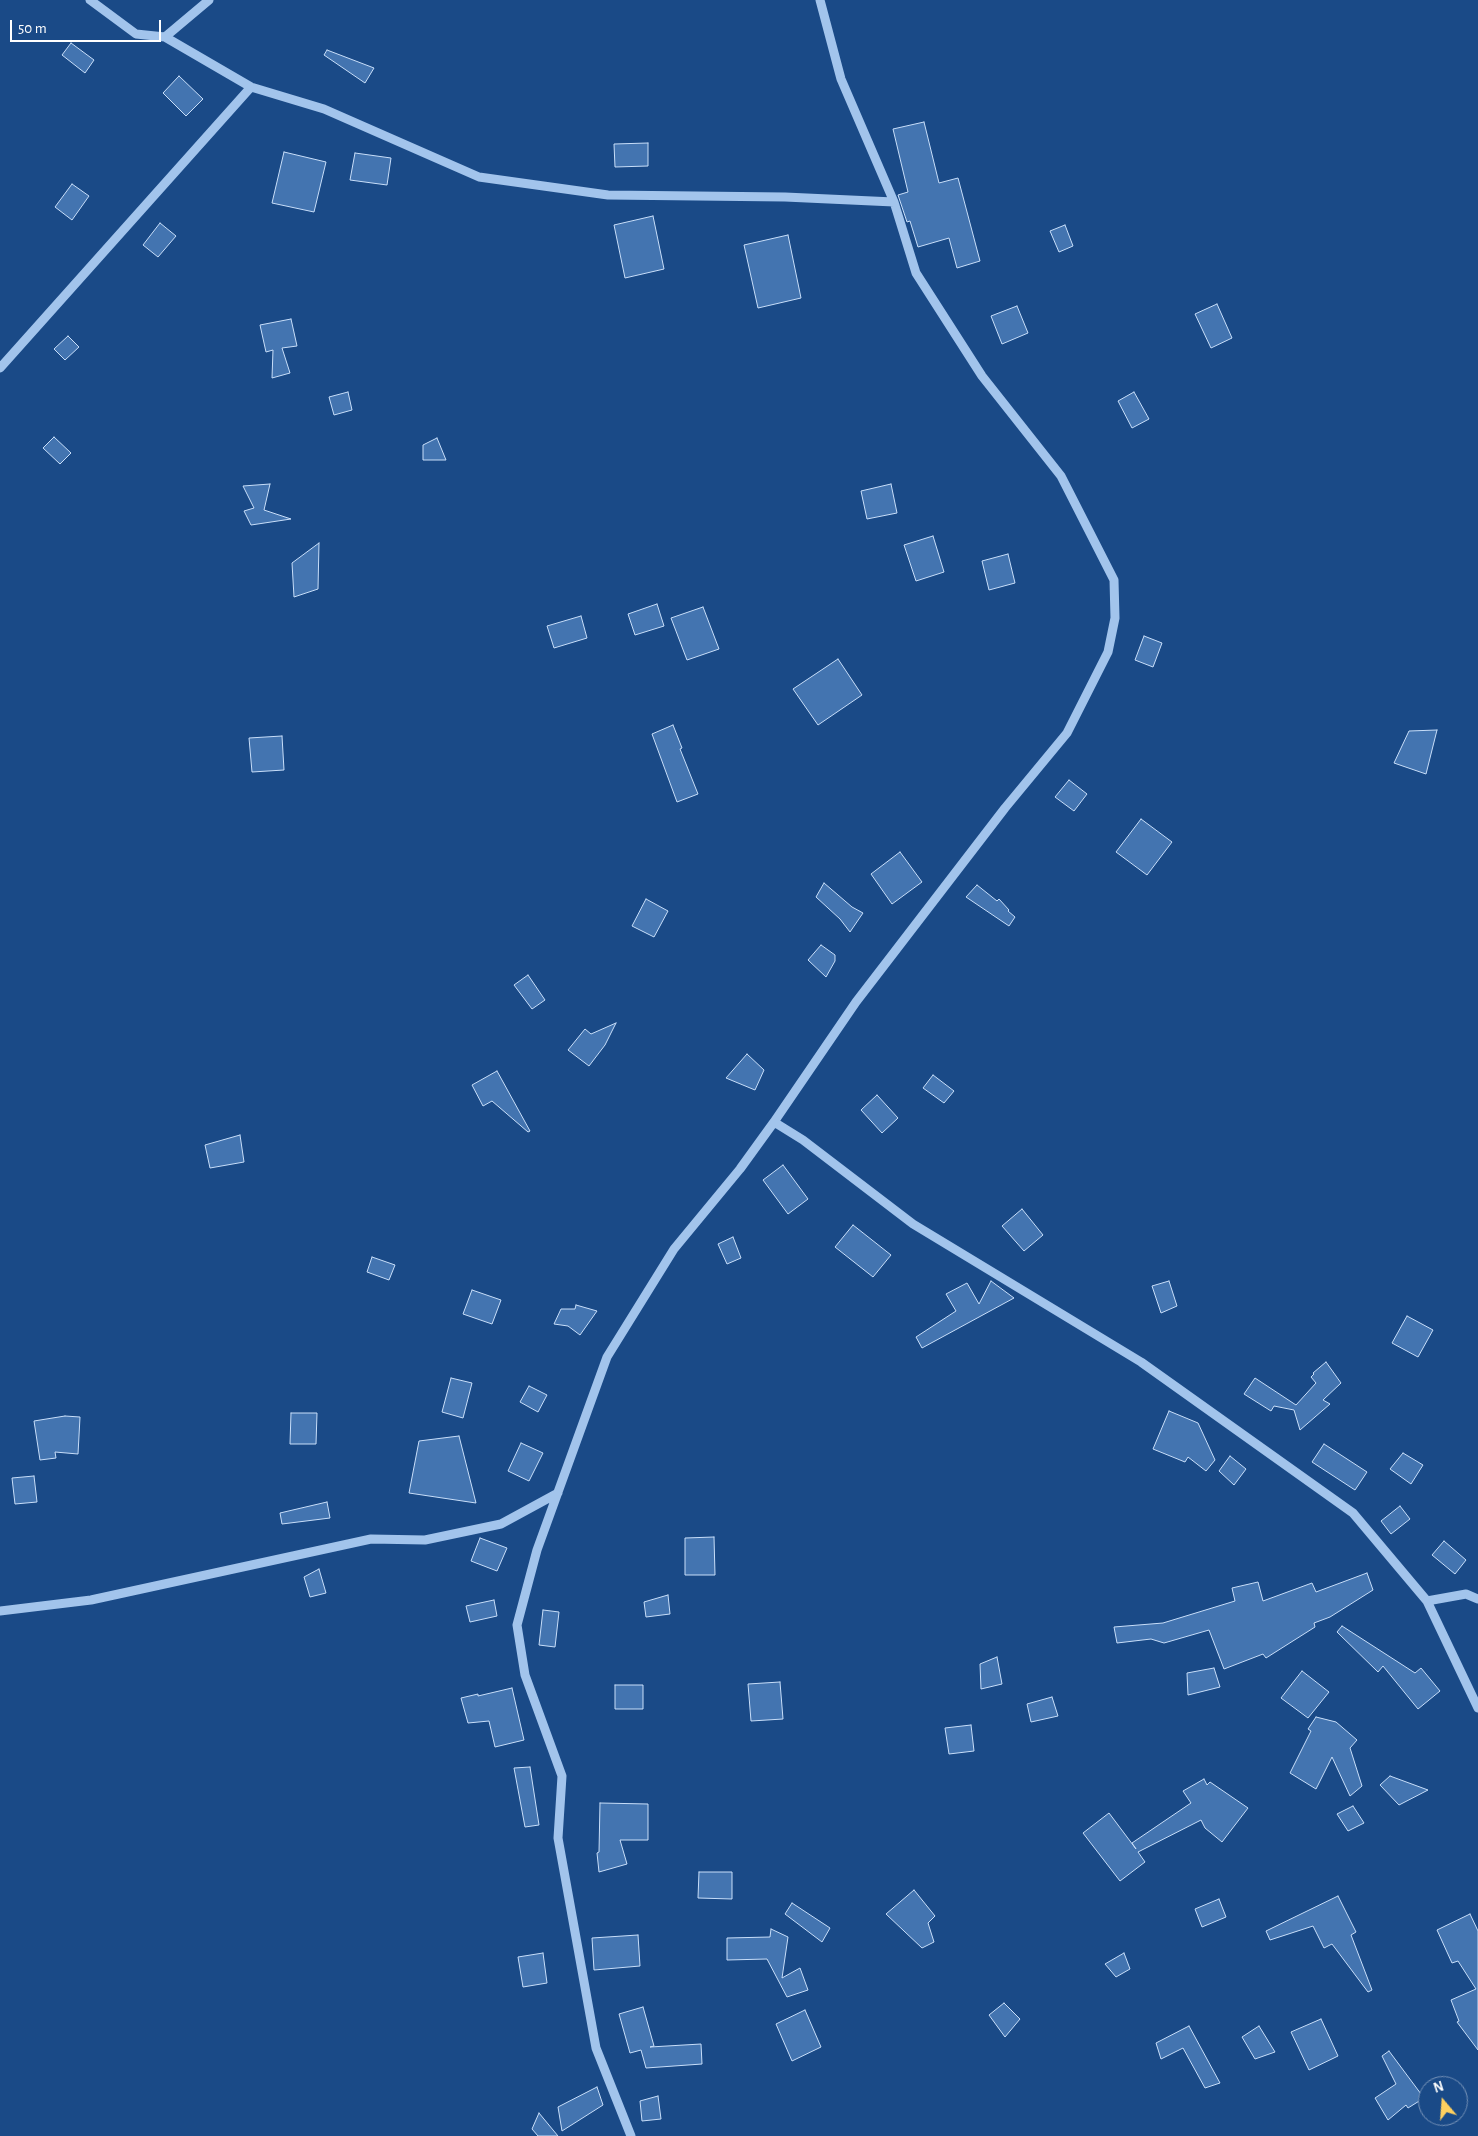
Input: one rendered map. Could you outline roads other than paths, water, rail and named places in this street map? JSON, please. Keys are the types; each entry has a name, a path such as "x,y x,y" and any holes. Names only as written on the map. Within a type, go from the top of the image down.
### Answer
{"street":[{"path":"90,0 136,34 165,37 251,87 324,109 479,176 608,195 785,197 894,202"},
{"path":"165,37 209,0"},
{"path":"631,2136 596,2048 558,1838 562,1776 525,1675 518,1625 537,1550 607,1357 674,1249 740,1169 856,1002 1005,808 1068,733 1108,652 1115,618 1114,580 1061,476 982,376 916,273 894,202 841,79 820,0"},
{"path":"0,368 251,87"},
{"path":"774,1122 803,1140 913,1224 1141,1362 1353,1513 1427,1601 1478,1708"},
{"path":"0,1611 91,1600 371,1539 425,1540 501,1524 558,1493"},
{"path":"1427,1601 1466,1594 1478,1599"}]}
